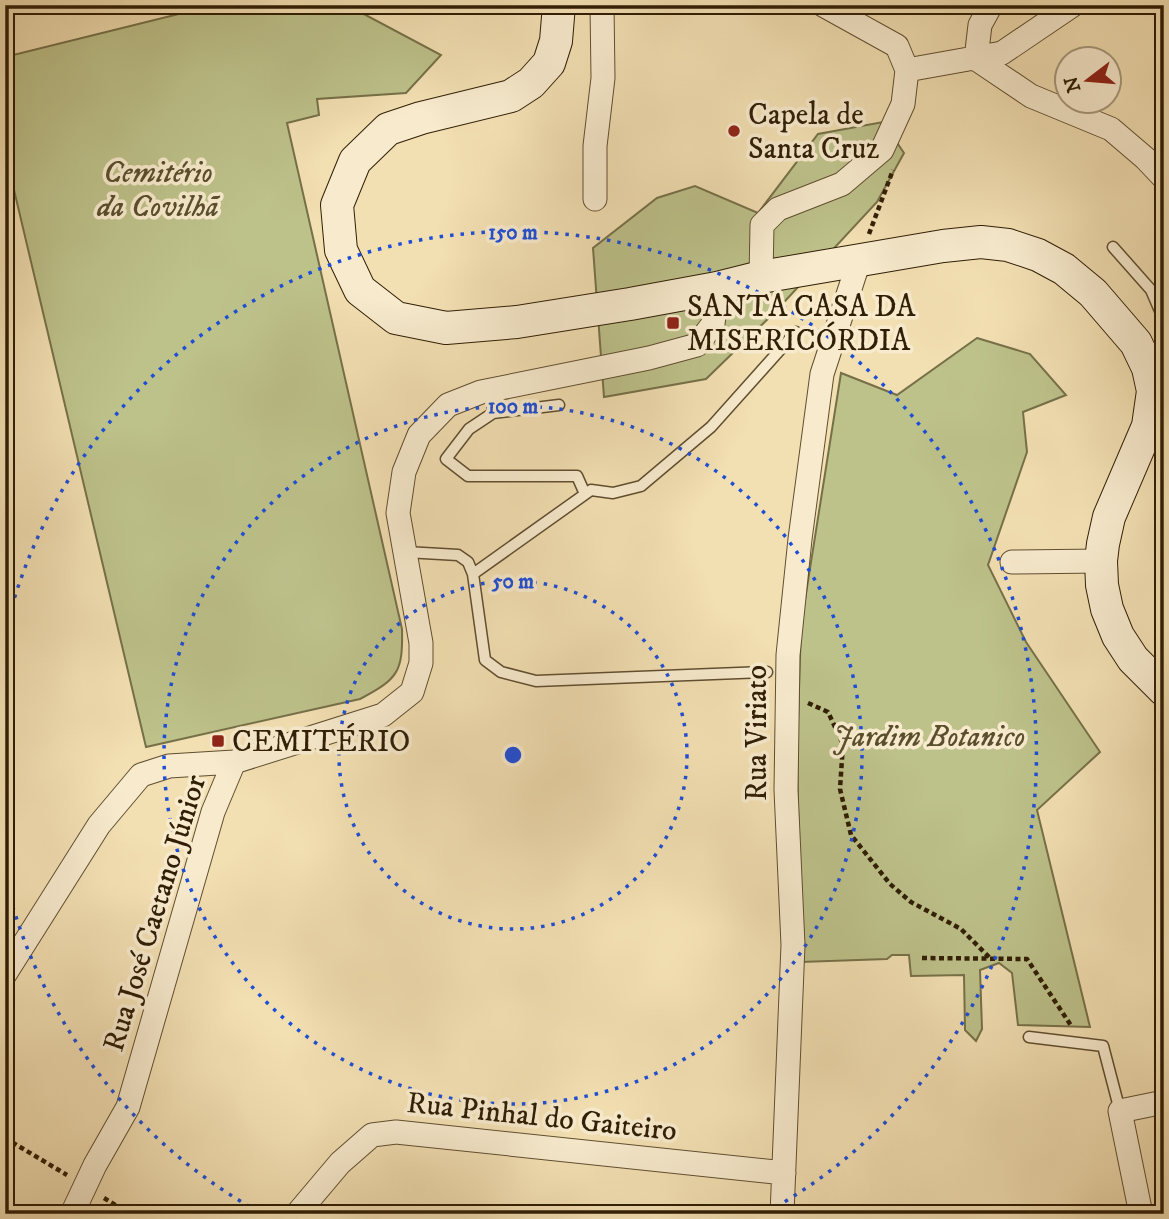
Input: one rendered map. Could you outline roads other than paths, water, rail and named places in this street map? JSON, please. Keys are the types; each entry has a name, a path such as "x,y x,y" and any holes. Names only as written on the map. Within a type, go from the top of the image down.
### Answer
{"main road":[{"path":"559,5 556,41 549,63 531,83 511,96 421,118 388,130 355,161 337,205 341,250 360,290 396,318 446,328 517,322 630,304 761,277 943,246 981,242 1008,245 1038,255 1064,269 1093,293 1136,343 1148,368 1153,391 1155,426 1109,517 1101,561 1102,585 1107,609 1118,636 1133,659 1164,690"}],"street":[{"path":"595,199 595,146 603,78 602,5"},
{"path":"761,277 762,225 778,209 842,184 882,150 904,104 907,70 897,46 823,5"},
{"path":"975,59 980,25 991,5"},
{"path":"907,70 1002,54 1073,5"},
{"path":"975,59 1031,96 1111,129 1164,178"},
{"name":"Rua Viriato","path":"782,1214 793,945 786,790 788,655 822,374 859,261"},
{"name":"Rua José Caetano Júnior","path":"72,1214 95,1165 128,1107 213,812 234,762 383,715 412,692 421,663 421,643 398,513 404,471 419,435 448,405 481,392 649,358 697,345 713,324 717,288"},
{"path":"1012,562 1101,561"},
{"path":"5,974 99,825 141,775 169,766 234,762"},
{"path":"1141,1214 1120,1111 1164,1102"},
{"name":"Rua Pinhal do Gaiteiro","path":"298,1214 340,1163 372,1135 396,1132 784,1173"},
{"name":"Rua Pinhal do Gaiteiro","path":"311,1214 317,1190"}],"lane":[{"path":"1113,247 1151,290 1164,320"},
{"path":"473,574 592,490 613,493 641,486 711,427 796,332"},
{"path":"559,405 493,413 469,429 446,459 468,476 577,476 585,494"},
{"path":"405,552 457,555 468,562 473,574 485,660 501,672 536,681 767,672"},
{"path":"1029,1037 1103,1046 1120,1111"}],"place":[{"name":"Capela de Santa Cruz","path":"734,131"},
{"name":"SANTA CASA DA MISERICÓRDIA","path":"673,323"},
{"name":"CEMITÉRIO","path":"218,741"}],"park label":[{"name":"Cemitério da Covilhã","path":"158,189"},
{"name":"Jardim Botanico","path":"929,736"}]}
